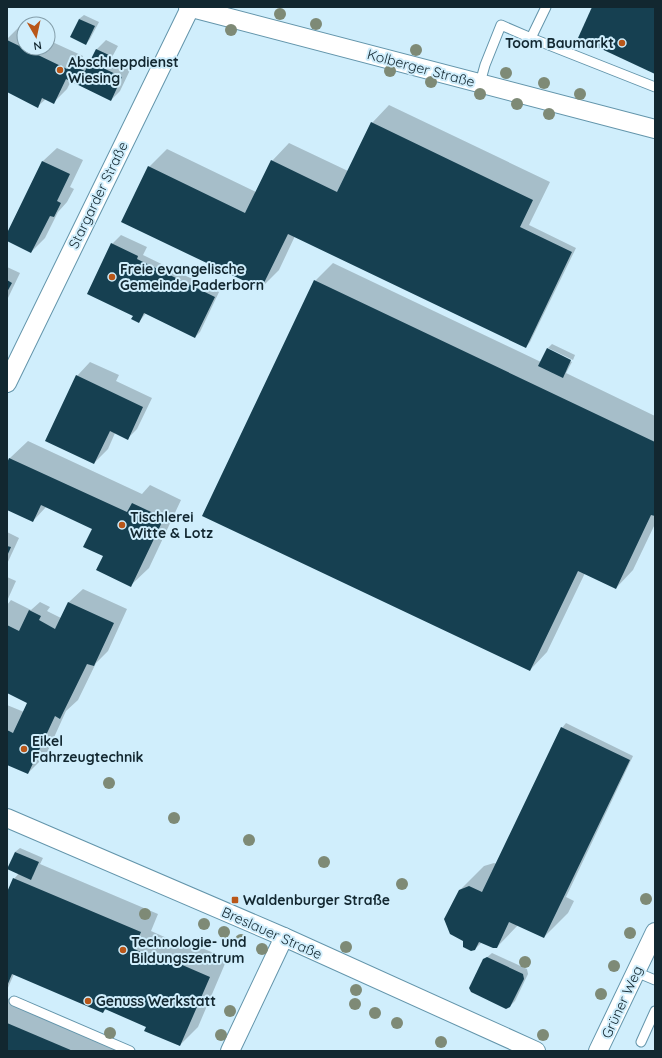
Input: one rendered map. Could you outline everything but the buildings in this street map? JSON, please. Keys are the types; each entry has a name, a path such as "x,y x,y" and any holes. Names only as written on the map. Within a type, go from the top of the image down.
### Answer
{"street":[{"name":"Kolberger Straße","path":"189,7 655,129"},
{"name":"Stargarder Straße","path":"7,383 189,7"},
{"name":"Breslauer Straße","path":"7,818 284,937 536,1051"},
{"path":"230,1051 284,937"},
{"name":"Grüner Weg","path":"598,1051 654,937"}],"lane":[{"path":"531,38 546,7"},
{"path":"480,83 485,65 501,25 655,87"},
{"path":"636,972 655,980"},
{"path":"14,1001 130,1051"},
{"path":"641,1042 655,1012"}],"place":[{"name":"Toom Baumarkt","path":"622,43"},
{"name":"Abschleppdienst Wiesing","path":"60,70"},
{"name":"Freie evangelische Gemeinde Paderborn","path":"112,277"},
{"name":"Tischlerei Witte & Lotz","path":"122,525"},
{"name":"Eikel Fahrzeugtechnik","path":"24,749"},
{"name":"Waldenburger Straße","path":"235,900"},
{"name":"Technologie- und Bildungszentrum","path":"123,950"},
{"name":"Genuss Werkstatt","path":"88,1001"}]}
